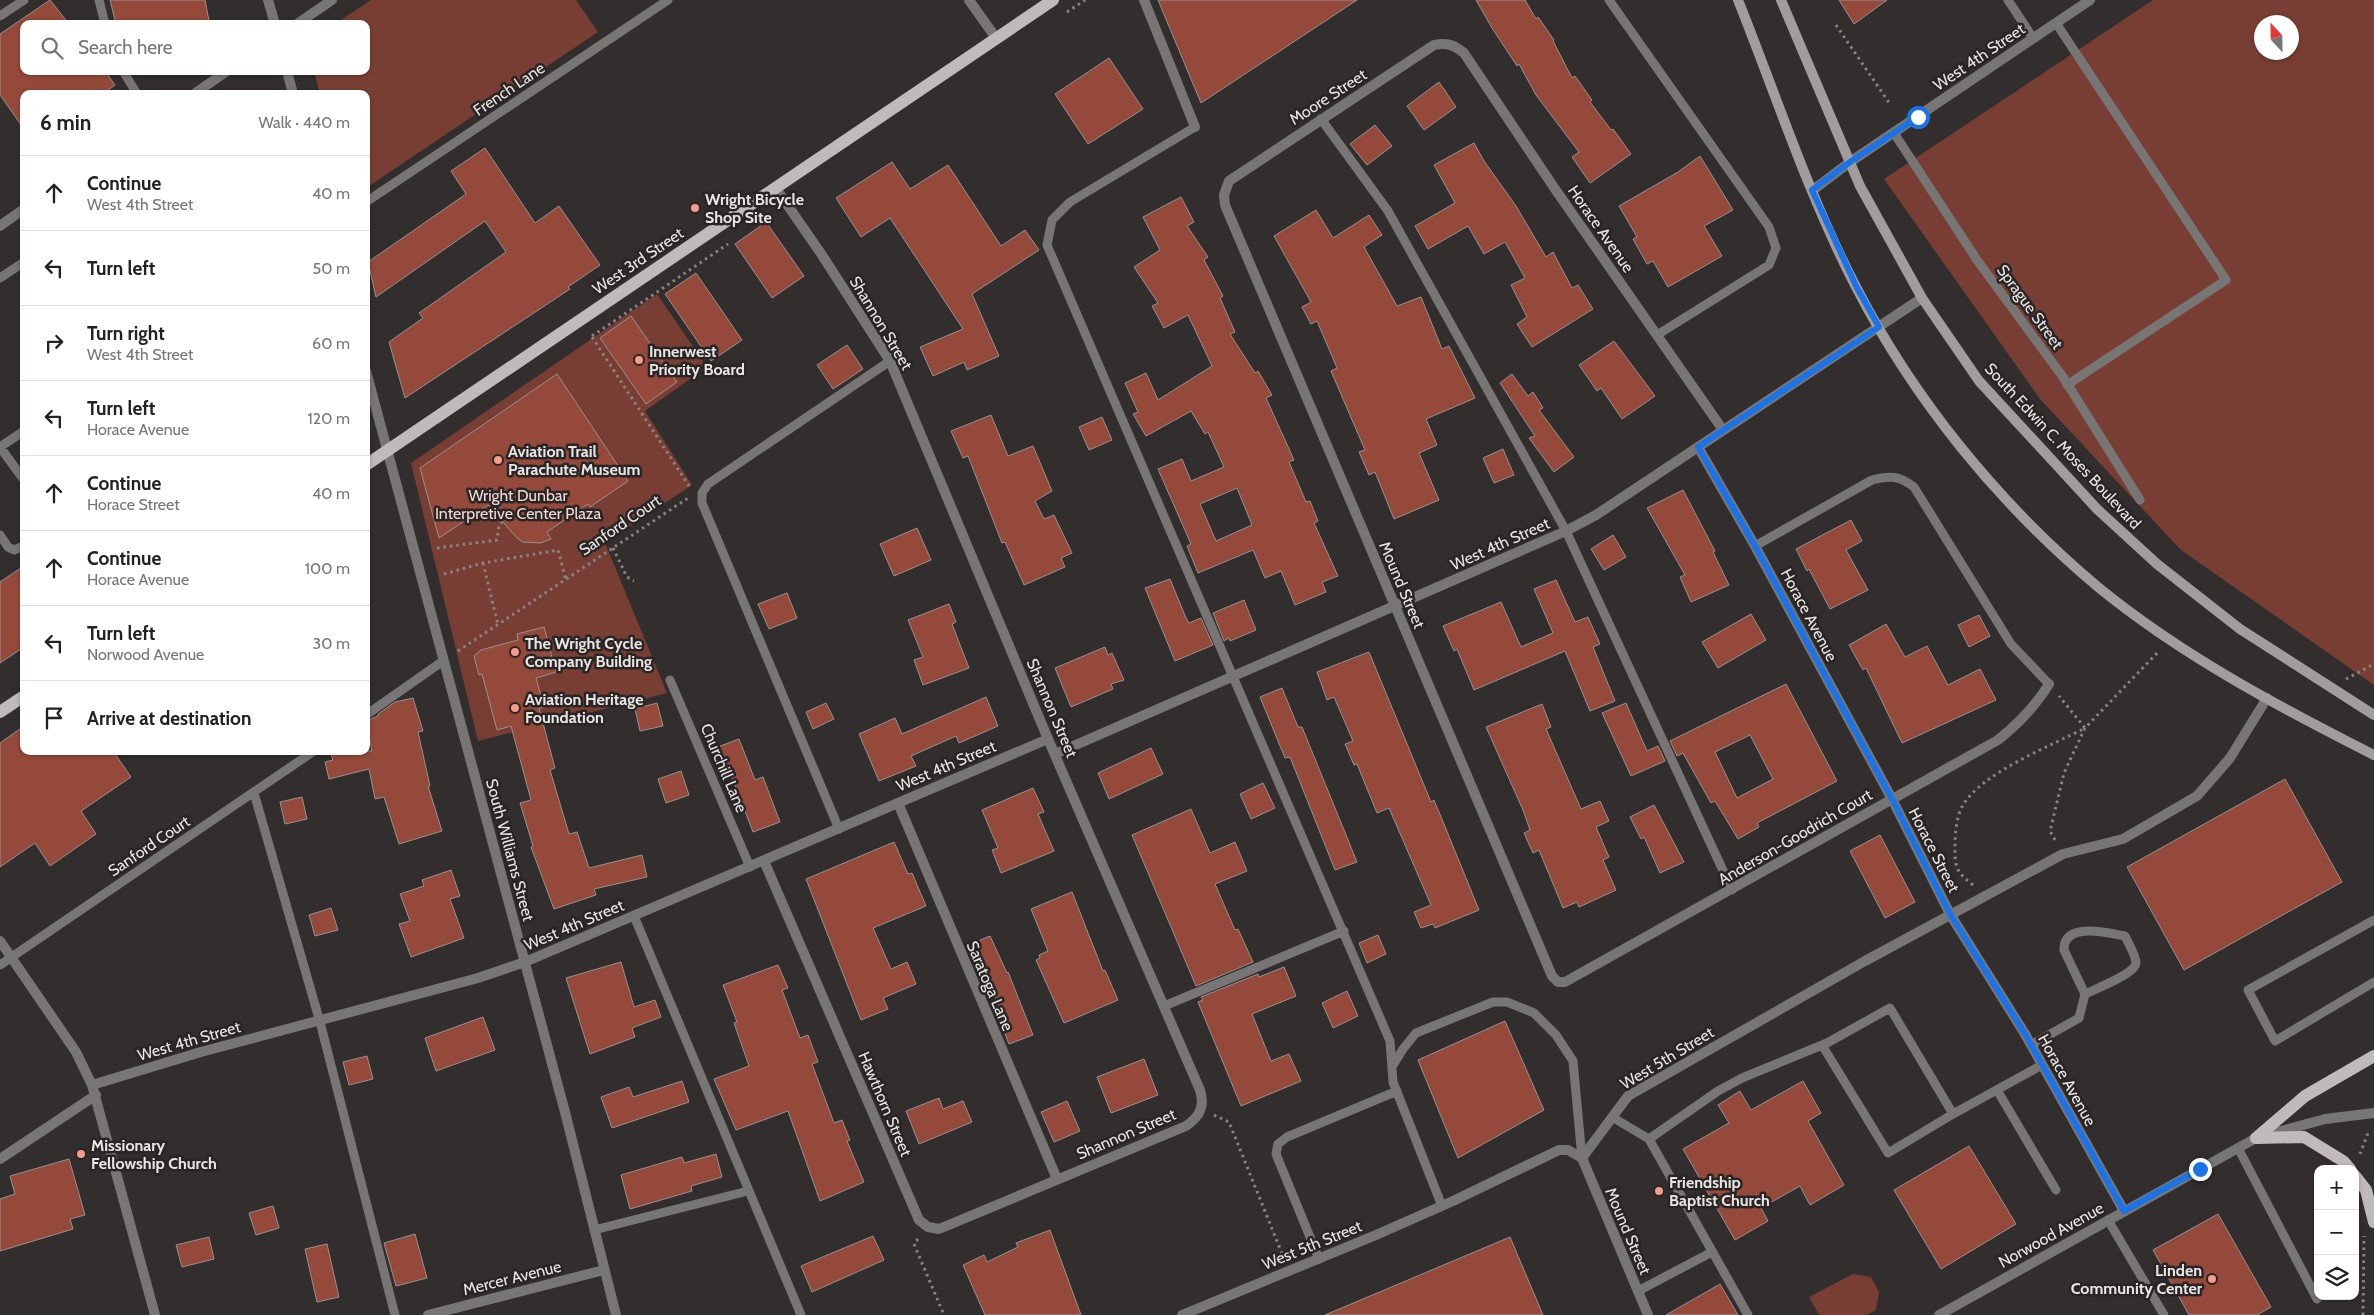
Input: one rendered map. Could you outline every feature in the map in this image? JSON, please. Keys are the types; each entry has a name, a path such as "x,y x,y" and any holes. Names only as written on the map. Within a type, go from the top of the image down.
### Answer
{"main road":[{"name":"West 3rd Street","path":"370,462 1052,0"},
{"path":"1738,0 1812,190 1856,286 1879,327 1935,414 1987,480 2041,536 2100,588 2170,639 2267,698 2374,755"},
{"name":"South Edwin C. Moses Boulevard","path":"1781,0 1850,162 1883,229 1922,298 1979,381 2097,509 2157,564 2240,629 2374,715"},
{"path":"0,712 20,699"},
{"path":"2256,1138 2305,1096 2374,1056"},
{"path":"2256,1138 2304,1137 2344,1161 2347,1165"},
{"path":"2359,1181 2366,1190 2374,1222"}],"street":[{"path":"268,0 274,20"},
{"path":"303,20 332,0"},
{"path":"969,0 996,38"},
{"path":"1144,0 1195,127"},
{"name":"West 4th Street","path":"1812,190 1850,162 2090,0"},
{"name":"Moore Street","path":"1224,190 1229,180 1234,176 1434,45 1444,43 1455,46"},
{"name":"Horace Avenue","path":"1455,46 1464,53 1723,430"},
{"path":"200,90 221,75"},
{"path":"288,75 292,90"},
{"name":"Shannon Street","path":"775,188 822,255 890,361 1048,739 1200,1090 1202,1109 1197,1118 1186,1126 1057,1179"},
{"name":"Mound Street","path":"1224,190 1225,205 1552,976 1558,982 1565,982"},
{"path":"0,226 20,213"},
{"name":"West 4th Street","path":"1055,754 1566,531 1596,515 1922,298"},
{"name":"South Williams Street","path":"370,387 525,962 616,1315"},
{"name":"Horace Avenue","path":"1698,447 1755,546 1892,799"},
{"name":"Anderson-Goodrich Court","path":"1565,982 1998,740 2022,721 2038,703 2049,684"},
{"name":"West 5th Street","path":"1182,1315 1442,1206 1559,1150 1568,1150 1582,1158 1628,1096 1985,895 2063,854 2123,839 2197,796 2230,758 2267,698"},
{"name":"West 4th Street","path":"0,1159 94,1090 201,1052 320,1022 478,978 525,962 750,868 1048,739"},
{"name":"Horace Street","path":"1892,799 1950,914"},
{"name":"Saratoga Lane","path":"898,803 1057,1179"},
{"name":"Hawthorn Street","path":"764,861 919,1220 928,1227"},
{"name":"Horace Avenue","path":"1950,914 2025,1034 2124,1211"},
{"path":"0,941 76,1052 94,1090 155,1315"},
{"name":"Norwood Avenue","path":"1939,1315 2256,1138 2317,1121 2374,1113"},
{"name":"Mound Street","path":"1582,1158 1648,1315"},
{"path":"928,1227 938,1229 1057,1179"},
{"name":"Mercer Avenue","path":"428,1315 604,1270"}],"lane":[{"path":"0,16 24,0"},
{"path":"99,0 104,20"},
{"name":"French Lane","path":"370,199 668,0"},
{"path":"1609,0 1769,227 1776,248 1769,265 1657,335"},
{"path":"2008,0 2033,38"},
{"path":"2056,23 2226,280 2067,384"},
{"path":"125,75 135,90"},
{"path":"1321,119 1388,210 1566,531 1732,890"},
{"path":"1195,127 1070,202 1052,220 1047,245 1344,931 1390,1042 1393,1082 1442,1206"},
{"name":"Sprague Street","path":"1894,133 1977,260 2067,384 2140,500"},
{"path":"0,278 20,267"},
{"path":"839,828 698,493 708,484 890,361"},
{"path":"20,434 0,447 20,474"},
{"path":"1755,546 1872,480 1887,476 1903,478 1914,487 2011,644 2049,684"},
{"path":"0,535 8,547 14,550 20,548"},
{"path":"370,712 443,661"},
{"name":"Churchill Lane","path":"670,680 750,868"},
{"name":"Sanford Court","path":"0,965 308,755"},
{"path":"254,793 320,1022 395,1315"},
{"path":"634,916 801,1315"},
{"path":"2374,920 2248,990 2275,1041 2374,982"},
{"path":"2031,1045 2079,1018 2085,994 2064,950 2064,944 2068,938 2087,929 2125,936 2136,961 2134,968 2127,974 2085,994"},
{"path":"1164,1006 1344,931"},
{"path":"1392,1067 1403,1048 1416,1033 1493,1002 1507,1002 1534,1013 1556,1035 1573,1061 1582,1158"},
{"path":"1649,1139 1718,1091 1742,1078 1822,1045 1890,1008 1953,1114"},
{"path":"1822,1045 1888,1153 1953,1114 2042,1065"},
{"path":"1997,1090 2056,1190"},
{"path":"1319,1259 1276,1154 1278,1144 1287,1137 1397,1091"},
{"path":"1612,1117 1649,1139 1748,1315"},
{"path":"2238,1148 2314,1293"},
{"path":"594,1230 748,1191"},
{"path":"2108,1220 2164,1315"},
{"path":"1638,1291 1712,1252"}],"path":[{"path":"1836,25 1890,104"},
{"path":"580,320 698,493"},
{"name":"Sanford Court","path":"443,661 698,493"},
{"path":"437,548 497,540 499,524 507,517"},
{"path":"613,548 627,577 634,581"},
{"path":"444,574 483,563 558,550 566,580"},
{"path":"483,563 498,625"},
{"path":"2063,854 2050,831 2064,773 2085,728 2170,639"},
{"path":"2330,688 2374,664"},
{"path":"2049,684 2085,728"},
{"path":"1985,895 1963,877 1955,865 1955,834 1962,806 1988,778 2085,728"},
{"path":"1202,1109 1229,1122 1289,1271"},
{"path":"2359,1157 2368,1133"},
{"path":"928,1227 914,1244 944,1315"}],"green space":[{"path":"371,0 576,0 598,32 370,185 370,90 319,90 315,75 370,75 370,20 341,20"},
{"path":"2153,0 2374,0 2374,685 2181,550 2040,399 1884,179"},
{"name":"Wright Dunbar Interpretive Center Plaza","path":"657,294 707,367 645,411 692,485 605,543 667,693 478,741 411,463"},
{"path":"1853,1274 1871,1277 1879,1292 1876,1310 1866,1315 1819,1315 1809,1297"}],"building":[{"path":"50,0 66,20 21,20"},
{"path":"110,0 205,0 209,20 115,20"},
{"path":"1158,0 1357,0 1201,103"},
{"path":"1476,0 1525,0 1536,19 1538,17 1554,40 1572,78 1575,76 1592,100 1590,102 1631,154 1590,183 1572,157 1579,152 1536,95 1519,64 1517,66"},
{"path":"1839,0 1887,0 1854,24"},
{"path":"20,20 20,75 108,75 115,85 108,90 20,90 20,123 0,95 0,34"},
{"path":"1109,58 1143,109 1088,144 1055,94"},
{"path":"1439,82 1456,107 1424,130 1407,106"},
{"path":"1375,125 1392,146 1367,165 1350,144"},
{"path":"1474,143 1484,161 1516,206 1546,257 1553,252 1572,288 1578,285 1593,309 1532,347 1517,324 1527,317 1511,285 1525,278 1505,242 1484,254 1468,226 1428,249 1415,226 1455,203 1434,165"},
{"path":"485,148 535,223 559,206 600,265 568,287 570,289 405,398 389,342 423,318 419,313 506,252 485,221 376,297 370,271 370,261 466,194 451,171"},
{"path":"1700,156 1733,210 1704,226 1722,256 1668,287 1653,261 1647,264 1633,239 1637,237 1619,206 1678,172"},
{"path":"892,162 910,189 948,165 1001,246 1025,230 1039,250 972,294 999,356 967,370 964,362 933,376 920,347 963,329 890,218 861,237 836,198"},
{"path":"1181,197 1194,222 1187,226 1208,257 1204,260 1223,296 1220,298 1235,332 1230,334 1255,373 1258,371 1272,395 1266,398 1294,460 1289,462 1306,502 1310,501 1318,521 1314,523 1338,576 1322,582 1326,592 1295,605 1281,571 1265,578 1253,550 1198,573 1187,546 1191,544 1158,469 1182,459 1191,481 1224,467 1208,432 1205,434 1191,411 1146,436 1133,414 1138,412 1125,383 1146,373 1158,400 1212,366 1188,315 1164,328 1152,306 1158,303 1134,267 1160,250 1143,217","holes":["1237,488 1252,525 1216,541 1200,504"]},
{"path":"1316,210 1333,238 1369,215 1382,235 1364,247 1397,306 1421,297 1442,349 1449,346 1475,398 1426,419 1437,445 1419,453 1439,500 1394,519 1375,472 1369,475 1359,452 1365,450 1331,371 1337,368 1317,321 1311,324 1302,307 1311,302 1274,236"},
{"path":"766,222 804,276 772,298 735,244"},
{"path":"696,273 742,340 711,361 665,294"},
{"name":"Innerwest Priority Board","path":"631,316 677,382 646,404 600,338"},
{"path":"1614,341 1655,396 1622,419 1601,388 1597,391 1579,365"},
{"path":"847,345 863,369 833,389 817,365"},
{"path":"557,374 628,481 590,507 588,504 547,532 551,539 540,543 523,542 517,538 488,505 439,538 420,468"},
{"path":"1512,374 1528,396 1533,392 1543,408 1539,410 1574,457 1554,472 1529,438 1535,436 1500,383"},
{"path":"991,415 1008,456 1033,446 1052,491 1035,501 1044,519 1054,515 1072,553 1061,558 1065,567 1024,585 1005,542 1002,543 968,456 963,458 951,431"},
{"path":"1102,417 1112,440 1089,450 1079,427"},
{"path":"1503,449 1514,475 1494,483 1483,458"},
{"path":"1683,490 1715,551 1713,552 1729,585 1691,602 1680,577 1685,575 1647,508"},
{"path":"1851,520 1862,541 1846,550 1868,590 1830,609 1796,549"},
{"path":"917,528 931,560 894,576 880,544"},
{"path":"1613,535 1626,557 1604,570 1591,549"},
{"path":"20,569 20,650 0,663 0,582"},
{"path":"1170,579 1189,623 1201,618 1213,645 1175,661 1145,588"},
{"path":"1556,580 1575,622 1588,617 1600,644 1593,647 1615,701 1590,711 1565,651 1474,690 1457,649 1454,651 1443,626 1501,602 1521,647 1553,633 1534,589"},
{"path":"787,593 797,618 769,629 758,604"},
{"path":"1244,600 1256,630 1230,641 1229,638 1224,641 1213,613"},
{"path":"949,604 956,622 952,624 969,668 923,685 914,660 923,657 908,620"},
{"path":"1751,614 1766,640 1718,668 1702,642"},
{"path":"1979,615 1990,636 1969,647 1958,625"},
{"path":"1886,624 1905,657 1927,646 1948,685 1980,669 1996,700 1902,743 1866,668 1863,670 1849,645"},
{"path":"544,627 556,672 536,678 544,707 539,708 555,768 550,770 569,834 577,832 589,868 642,855 647,877 594,889 596,895 554,909 531,847 533,846 520,803 531,800 511,726 497,730 482,674 479,675 474,656 481,650 518,640 517,634"},
{"path":"1105,647 1108,655 1112,653 1124,680 1111,684 1113,689 1071,707 1055,668"},
{"path":"1369,652 1431,802 1434,800 1479,910 1435,928 1433,924 1421,928 1414,912 1431,905 1389,808 1377,813 1357,764 1354,765 1345,744 1353,741 1334,697 1327,700 1317,672"},
{"path":"1786,684 1837,781 1757,823 1759,827 1738,839 1715,801 1711,803 1683,753 1677,756 1670,741","holes":["1750,735 1773,779 1737,798 1715,752"]},
{"path":"1282,688 1298,727 1302,727 1357,862 1335,870 1290,757 1285,758 1260,697"},
{"path":"986,697 998,726 959,743 956,736 911,756 916,766 879,781 859,734 895,718 902,734"},
{"path":"413,698 423,731 418,732 430,786 428,786 442,831 399,844 384,797 375,799 369,769 329,779 325,762 333,760 331,755 370,755 370,751 372,751 370,719 378,716 378,714 395,702"},
{"path":"657,703 663,726 640,731 635,709"},
{"path":"826,703 834,719 813,729 806,712"},
{"path":"1626,703 1647,751 1658,746 1665,761 1631,776 1602,713"},
{"path":"1542,704 1551,727 1546,729 1581,809 1600,801 1609,821 1596,827 1609,857 1603,860 1616,890 1579,907 1577,902 1563,908 1539,850 1533,853 1524,833 1530,830 1523,810 1486,727"},
{"path":"20,729 20,755 116,755 131,777 81,811 96,834 50,866 35,843 0,867 0,743"},
{"path":"739,739 755,780 763,777 780,822 753,832 730,772 725,774 715,748"},
{"path":"1151,748 1163,774 1109,799 1098,773"},
{"path":"681,771 689,795 666,803 658,779"},
{"path":"2285,779 2342,882 2184,970 2127,867"},
{"path":"1263,783 1275,808 1251,819 1240,794"},
{"path":"1033,788 1044,812 1038,814 1054,851 1001,873 992,850 998,848 982,810"},
{"path":"302,797 307,819 285,824 280,802"},
{"path":"1654,805 1684,862 1660,873 1644,837 1641,839 1630,817"},
{"path":"1191,809 1210,853 1235,842 1247,871 1215,884 1235,930 1238,929 1253,962 1196,986 1132,835"},
{"path":"1880,835 1915,902 1885,918 1850,851"},
{"path":"894,842 908,874 912,873 926,906 873,928 891,969 907,962 916,984 883,998 888,1009 861,1020 806,879"},
{"path":"451,870 460,896 450,899 464,938 411,957 399,924 410,921 400,894 424,886 422,880"},
{"path":"1072,892 1103,971 1105,970 1118,1000 1064,1023 1036,960 1040,958 1039,955 1048,951 1031,909"},
{"path":"331,908 338,930 315,936 309,915"},
{"path":"1378,935 1386,954 1367,963 1359,943"},
{"path":"990,936 1008,972 1033,1035 1009,1044 1000,1021 1005,1019 982,967 976,969 966,946"},
{"path":"621,962 634,1007 655,1000 661,1017 632,1028 635,1037 590,1054 566,978"},
{"path":"778,965 788,988 782,990 800,1038 808,1035 818,1062 812,1064 834,1123 842,1120 850,1140 847,1141 864,1182 820,1201 788,1111 736,1130 714,1079 749,1066 734,1023 737,1022 723,985"},
{"path":"1284,967 1296,996 1252,1014 1271,1061 1289,1054 1301,1081 1241,1106 1198,1002 1203,1000 1201,997 1258,974 1259,977"},
{"path":"1347,991 1358,1016 1333,1028 1322,1003"},
{"path":"483,1017 495,1050 436,1071 425,1038"},
{"path":"1505,1021 1544,1110 1458,1158 1418,1060"},
{"path":"367,1056 373,1079 349,1085 343,1062"},
{"path":"1144,1059 1158,1095 1111,1113 1097,1077"},
{"path":"682,1081 689,1102 612,1128 601,1097 629,1087 633,1097"},
{"path":"1803,1081 1821,1113 1808,1121 1844,1185 1810,1205 1800,1186 1761,1208 1768,1221 1735,1240 1683,1149 1729,1123 1718,1105 1740,1091 1751,1110"},
{"path":"939,1098 943,1109 963,1101 972,1122 919,1144 906,1111"},
{"path":"1067,1101 1080,1131 1054,1142 1041,1112"},
{"path":"1969,1146 2016,1224 1941,1269 1894,1190"},
{"path":"716,1154 722,1177 691,1186 692,1191 630,1209 621,1175 682,1157 684,1163"},
{"path":"69,1159 85,1215 70,1219 73,1229 0,1251 0,1199 15,1194 10,1176"},
{"path":"273,1206 279,1228 256,1235 249,1213"},
{"name":"Linden Community Center","path":"2218,1214 2271,1307 2257,1315 2189,1315 2153,1250"},
{"path":"1050,1230 1081,1315 985,1315 963,1265 984,1255 987,1262 1018,1247 1016,1243"},
{"path":"415,1234 427,1278 396,1286 384,1243"},
{"path":"873,1236 884,1260 812,1292 801,1266"},
{"path":"209,1237 214,1259 182,1267 176,1245"},
{"path":"1510,1237 1543,1315 1325,1315"},
{"path":"327,1244 339,1297 317,1302 305,1249"},
{"path":"1720,1284 1738,1315 1666,1315"}],"place":[{"name":"Wright Bicycle Shop Site","path":"695,208"},
{"name":"Innerwest Priority Board","path":"639,360"},
{"name":"Aviation Trail Parachute Museum","path":"498,460"},
{"name":"The Wright Cycle Company Building","path":"515,652"},
{"name":"Aviation Heritage Foundation","path":"515,708"},
{"name":"Missionary Fellowship Church","path":"81,1154"},
{"name":"Friendship Baptist Church","path":"1659,1191"},
{"name":"Linden Community Center","path":"2212,1279"}],"route":[{"path":"1918,117 1850,162 1812,190 1824,221 1856,286 1879,327 1698,447 1755,546 1892,799 1950,914 2025,1034 2124,1211 2200,1169"}]}
